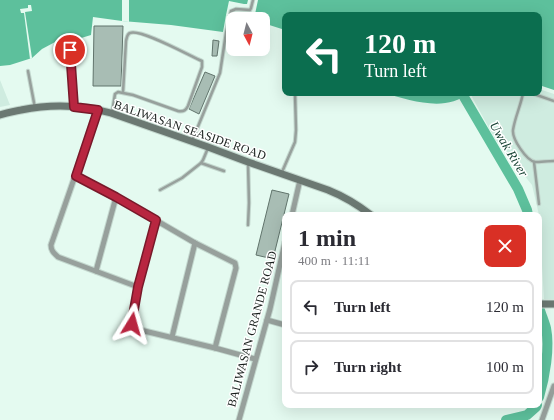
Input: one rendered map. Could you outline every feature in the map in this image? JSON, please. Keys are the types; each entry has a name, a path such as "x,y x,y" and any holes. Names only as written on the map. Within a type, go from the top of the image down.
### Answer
{"main road":[{"name":"BALIWASAN SEASIDE ROAD","path":"0,115 22,110 55,106 74,107 111,113 208,146 340,195 367,212"},
{"path":"542,304 554,304"}],"street":[{"path":"98,110 51,248 52,252 58,257 138,287"},
{"path":"76,176 236,265 216,348"},
{"path":"293,212 300,180"},
{"path":"96,271 116,197"},
{"path":"156,220 138,287 132,321 133,327 256,359"},
{"path":"172,337 196,242"},
{"name":"BALIWASAN GRANDE ROAD","path":"239,420 267,320 282,255"},
{"path":"267,320 282,324"},
{"path":"542,420 552,400 554,386"}],"lane":[{"path":"192,141 220,73 231,11 236,9 250,10 253,0"},
{"path":"111,113 115,94 118,92 133,95 181,112 188,106 202,66 202,61 160,40 136,32 130,33 126,40 123,92"},
{"path":"70,50 74,107"},
{"path":"28,71 35,108"},
{"path":"282,173 295,142 295,96"},
{"path":"522,96 513,130 514,138 527,157 534,162 554,161"},
{"path":"540,96 554,101"},
{"path":"160,190 182,178 201,163 208,146"},
{"path":"248,162 248,225"},
{"path":"534,162 539,204"},
{"path":"201,163 224,171"}],"shaded area":[{"path":"0,0 554,0 554,90 542,86 542,12 282,12 282,29 270,25 270,12 226,12 223,32 93,17 91,35 78,39 77,36 67,36 42,49 32,58 10,65 0,66"},
{"path":"0,80 10,105 0,107"},
{"path":"542,90 554,94 554,299 544,299 542,265 542,212 538,212 532,185 495,139 472,97 542,96"},
{"path":"394,96 464,96 460,99 438,104"}],"pier":[{"path":"122,0 129,0 129,22 122,21"},
{"path":"248,0 258,0 255,12 227,12 229,1 247,4"},
{"path":"28,5 31,5 32,11 25,12 32,58 30,59 24,13 21,13 20,9 28,8"}],"building":[{"path":"94,26 123,26 121,86 93,86"},
{"path":"213,40 219,41 217,56 212,56"},
{"path":"205,72 215,76 199,114 189,109"},
{"path":"272,190 289,194 285,212 282,212 282,222 273,259 256,255"}],"waterway":[{"name":"Uwak River","path":"464,97 518,189 527,212"},
{"name":"Uwak River","path":"542,316 547,336 547,353 542,385"},
{"name":"Uwak River","path":"506,420 527,415 535,408"}],"route":[{"path":"70,50 74,107 98,110 76,176 156,220 138,287 132,324"}]}
